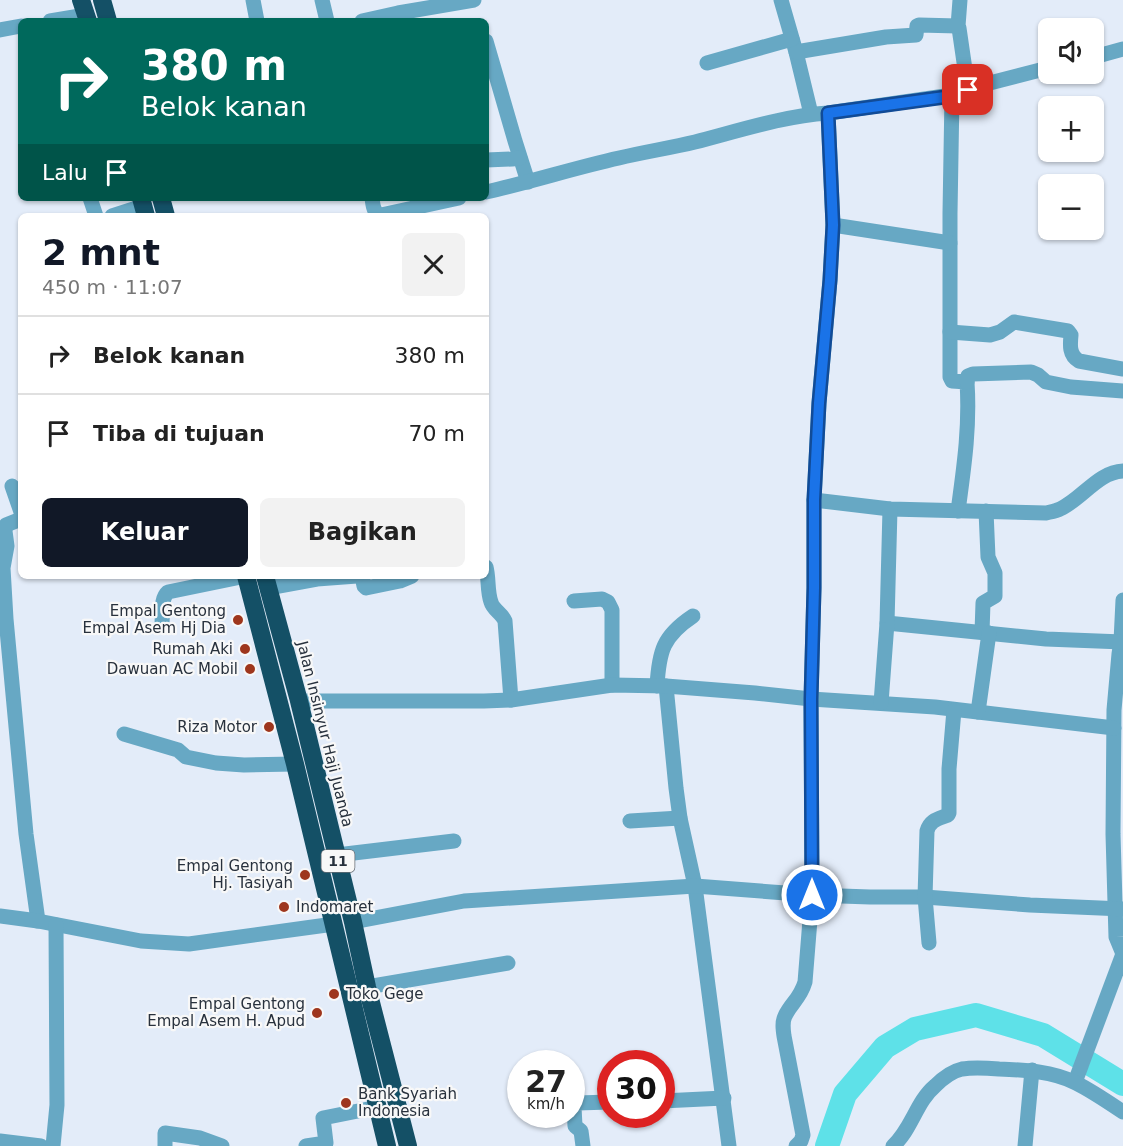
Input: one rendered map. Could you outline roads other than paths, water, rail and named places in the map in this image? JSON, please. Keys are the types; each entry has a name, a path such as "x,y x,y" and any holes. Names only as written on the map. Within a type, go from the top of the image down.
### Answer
{"highway":[{"path":"102,0 107,18"},
{"name":"11","path":"247,579 296,764 387,1146"},
{"name":"Jalan Insinyur Haji Juanda","path":"267,582 299,701 367,987 408,1146"}],"street":[{"path":"253,0 256,18"},
{"path":"322,0 326,18"},
{"path":"369,18 397,6 474,0"},
{"path":"781,0 812,114"},
{"path":"960,0 958,26 968,90"},
{"path":"62,18 85,12"},
{"path":"707,63 794,45 917,35 919,25 958,26"},
{"path":"0,30 18,27"},
{"path":"1104,54 1123,49"},
{"path":"489,51 528,182"},
{"path":"489,191 618,158 684,145 812,114 952,96 1038,71"},
{"path":"952,96 950,376 952,381 967,382"},
{"path":"796,1146 803,1136 783,1023 785,1016 802,993 805,982 812,895 811,699 814,500 833,225 828,113"},
{"path":"489,159 520,158"},
{"path":"394,213 446,201"},
{"path":"122,213 143,207"},
{"path":"833,225 950,243"},
{"path":"950,332 990,335 1000,332 1014,322 1068,331 1071,335 1070,348 1079,361 1123,369"},
{"path":"1071,387 1075,358"},
{"path":"958,511 967,440 968,376 1031,372 1046,382 1071,387 1123,391"},
{"path":"814,500 890,509 1046,513 1059,510 1106,475 1123,471"},
{"path":"11,487 18,504"},
{"path":"881,703 887,623 890,509"},
{"path":"978,712 986,632 983,603 995,596 995,573 988,556 986,511"},
{"path":"18,520 6,525 5,531 7,546 3,568 6,680 38,921"},
{"path":"162,623 163,600 164,595 168,592 231,579"},
{"path":"267,582 317,579"},
{"path":"363,579 366,588 405,579"},
{"path":"487,579 490,601 494,608 503,615 505,621 511,700"},
{"path":"574,601 602,599 608,602 612,610 612,685"},
{"path":"1076,1079 1123,954 1116,937 1119,908 1118,873 1113,834 1114,728 1119,654 1122,642 1123,600"},
{"path":"693,616 678,627 664,643 658,665 676,789 695,886 729,1146"},
{"path":"887,623 1046,639 1122,642"},
{"path":"299,701 511,700 612,685 661,686 935,707 1114,728"},
{"path":"929,943 925,897 927,831 933,820 949,813 949,769 954,710"},
{"path":"124,734 178,750 186,757 216,763 296,764"},
{"path":"630,821 681,818"},
{"path":"337,855 454,841"},
{"path":"353,922 464,901 695,886 812,895 925,897 1030,905 1119,908"},
{"path":"0,916 141,941 189,944 334,924"},
{"path":"53,1146 57,1105 56,925"},
{"path":"367,987 508,963"},
{"path":"893,1146 905,1132 933,1087 956,1071 975,1068 1032,1070 1076,1079 1123,1112"},
{"path":"1025,1146 1032,1070"},
{"path":"675,1100 724,1098"},
{"path":"583,1146 581,1131 575,1126 574,1107 577,1103 597,1102"},
{"path":"306,1146 326,1143 323,1118 378,1107"},
{"path":"165,1146 165,1133 200,1138 222,1146"},
{"path":"0,1141 41,1146"}],"waterway":[{"path":"827,1146 845,1094 885,1047 915,1029 976,1015 1043,1035 1123,1084"}],"place":[{"name":"Empal Gentong Empal Asem Hj Dia","path":"238,620"},
{"name":"Rumah Aki","path":"245,649"},
{"name":"Dawuan AC Mobil","path":"250,669"},
{"name":"Riza Motor","path":"269,727"},
{"name":"Empal Gentong Hj. Tasiyah","path":"305,875"},
{"name":"Indomaret","path":"284,907"},
{"name":"Toko Gege","path":"334,994"},
{"name":"Empal Gentong Empal Asem H. Apud","path":"317,1013"},
{"name":"Bank Syariah Indonesia","path":"346,1103"}]}
